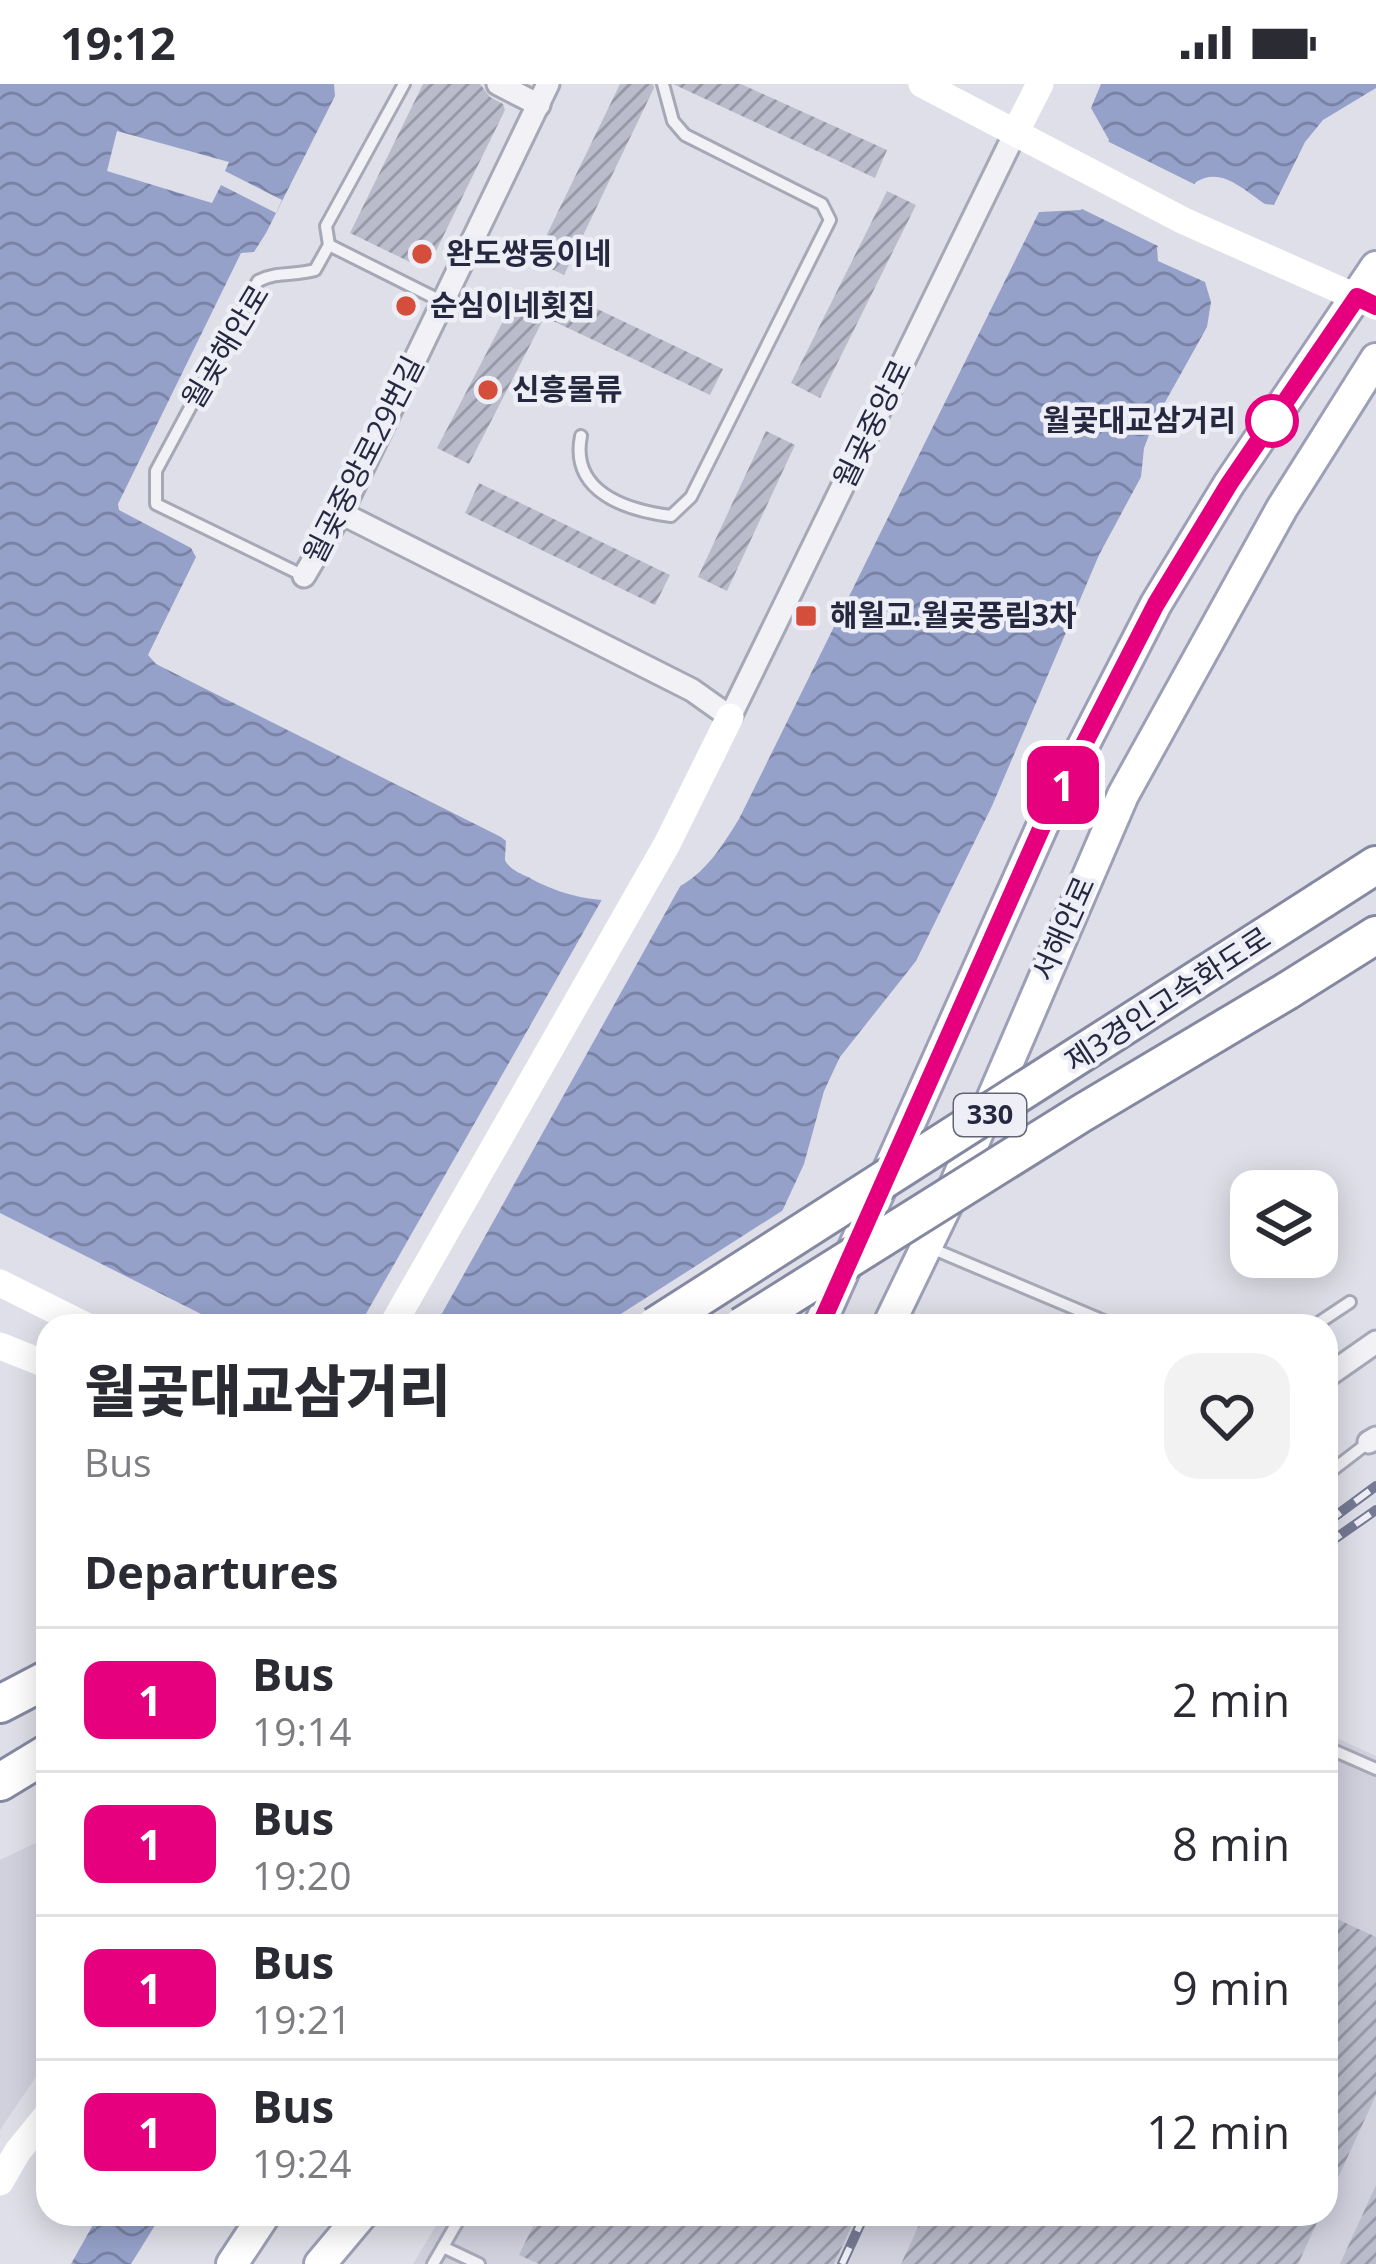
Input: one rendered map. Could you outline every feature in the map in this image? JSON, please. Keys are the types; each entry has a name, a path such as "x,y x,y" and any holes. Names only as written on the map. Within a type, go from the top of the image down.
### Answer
{"highway":[{"name":"제3경인고속화도로","path":"674,1314 1376,865"},
{"name":"제3경인고속화도로","path":"761,1314 1376,935"},
{"path":"0,1704 36,1685"},
{"path":"0,1751 36,1734"},
{"path":"0,1782 36,1760"}],"main road":[{"path":"922,84 1184,221 1366,301"},
{"path":"1016,131 1040,84"},
{"name":"서해안로","path":"824,1314 1045,820 1156,604 1229,484 1366,301 1376,267"},
{"name":"서해안로","path":"894,1314 928,1247 1123,795 1282,508 1376,359"},
{"path":"399,1314 667,844 730,717"},
{"path":"0,1282 63,1314"},
{"path":"0,1346 36,1360"},
{"path":"0,2182 36,2129"},
{"path":"232,2264 259,2226"},
{"path":"253,2264 264,2226"},
{"path":"320,2264 353,2226"},
{"path":"333,2264 355,2226"}],"street":[{"path":"498,84 544,94"},
{"name":"월곶중앙로29번길","path":"304,577 341,513 544,94"},
{"name":"월곶중앙로","path":"730,717 1016,131"},
{"path":"341,513 692,690 730,717"},
{"path":"1338,1369 1376,1342"}],"lane":[{"path":"404,84 326,226 329,245 443,302"},
{"path":"581,436 577,458 587,481 621,504 671,516 691,497 830,220 822,204 685,135 673,121 663,84"},
{"name":"월곶해안로","path":"304,577 156,505 156,471 258,281 276,272 315,270 329,245"},
{"path":"928,1247 1087,1314"},
{"path":"1332,1314 1350,1302"},
{"path":"1338,1465 1373,1440"},
{"path":"1338,1752 1376,1768"},
{"path":"433,2264 455,2226"},
{"path":"443,2247 478,2264"}],"shaded area":[{"path":"1338,1739 1376,1756 1376,2264 413,2264 436,2226 1338,2226"},
{"path":"36,1843 36,2077 0,2130 0,1860"}],"water":[{"path":"0,84 334,84 335,96 266,233 254,252 241,253 118,504 119,510 191,548 196,557 148,655 156,664 501,837 506,841 505,860 518,872 561,892 614,901 649,897 690,880 739,819 1039,212 1081,210 1109,140 1091,108 1101,84 1376,84 1323,120 1305,142 1274,205 1223,178 1205,178 1196,182 1157,248 1158,261 1205,282 1211,302 1207,327 1154,422 1144,448 1141,477 1099,555 992,806 916,961 840,1057 824,1091 804,1164 735,1314 201,1314 0,1213"},
{"path":"92,2226 155,2226 131,2264 71,2264"}],"pier":[{"path":"117,131 229,162 225,171 282,200 276,213 221,185 212,203 107,171"},
{"path":"1103,139 1200,187 1164,249 1076,206"},
{"path":"687,874 442,1314 366,1314 604,896 641,894"},
{"path":"788,1207 740,1314 621,1314"}],"building":[{"path":"423,84 480,84 505,110 432,259 412,263 350,233"},
{"path":"620,84 653,84 654,88 564,275 534,261"},
{"path":"673,84 741,84 887,150 875,178"},
{"path":"887,191 916,205 820,398 791,383"},
{"path":"566,294 723,369 710,395 553,321"},
{"path":"513,302 544,318 469,464 437,448"},
{"path":"766,431 795,445 727,591 698,577"},
{"path":"479,483 670,575 655,605 465,513"},
{"path":"1338,1920 1376,1937 1376,2095 1338,2178"},
{"path":"1376,2185 1376,2264 1340,2264"},
{"path":"533,2226 851,2226 834,2264 539,2264 519,2255"},
{"path":"918,2226 1315,2226 1298,2264 901,2264"}],"railway":[{"path":"1338,1514 1376,1486"},
{"path":"1338,1537 1376,1510"},
{"path":"842,2264 859,2226"}],"bus line":[{"name":"1","path":"825,1314 1045,820 1156,604 1229,484 1357,297 1376,306"}],"place":[{"name":"완도쌍둥이네","path":"422,254"},
{"name":"순심이네횟집","path":"406,306"},
{"name":"신흥물류","path":"488,390"},
{"name":"월곷대교삼거리","path":"1272,421"},
{"name":"해월교.월곶풍림3차","path":"806,616"}]}
